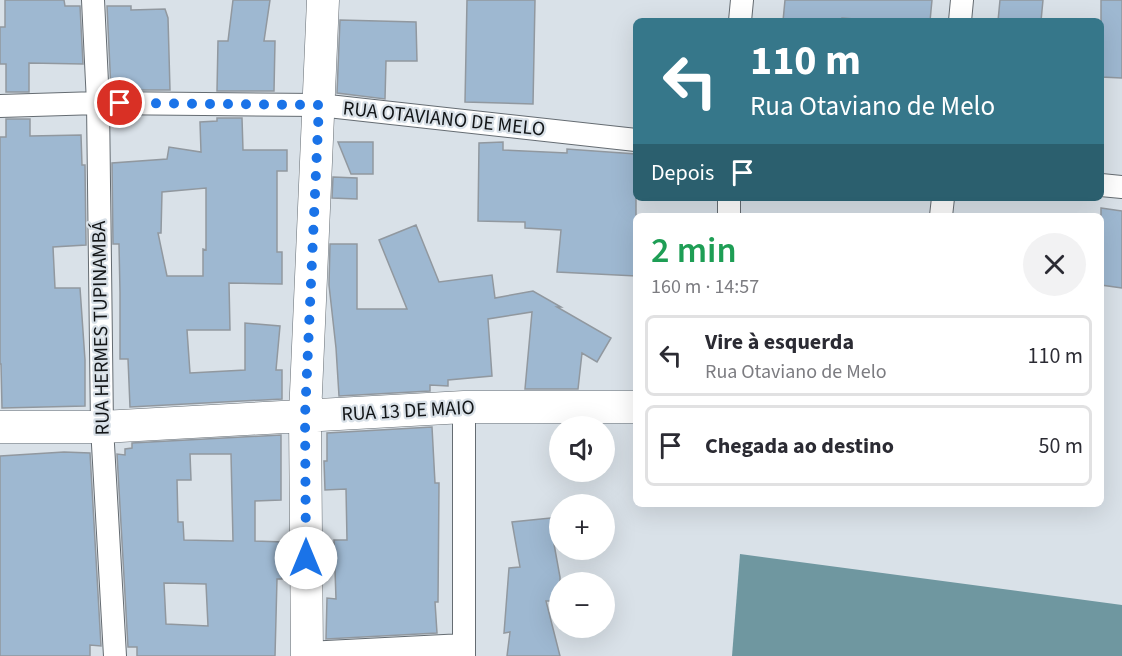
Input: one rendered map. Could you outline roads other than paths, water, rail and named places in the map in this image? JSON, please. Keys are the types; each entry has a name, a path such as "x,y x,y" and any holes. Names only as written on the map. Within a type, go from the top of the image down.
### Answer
{"street":[{"name":"RUA HERMES TUPINAMBÁ","path":"93,0 98,103 102,427 115,656"},
{"path":"323,0 305,416 307,654 464,651 464,407"},
{"path":"740,18 742,0"},
{"path":"960,18 962,0"},
{"name":"RUA OTAVIANO DE MELO","path":"0,106 98,103 319,105 633,140"},
{"path":"1104,185 1122,187"},
{"name":"RUA 13 DE MAIO","path":"0,427 102,427 464,407 633,407"}],"water":[{"path":"740,554 1122,605 1122,656 732,656"}]}
